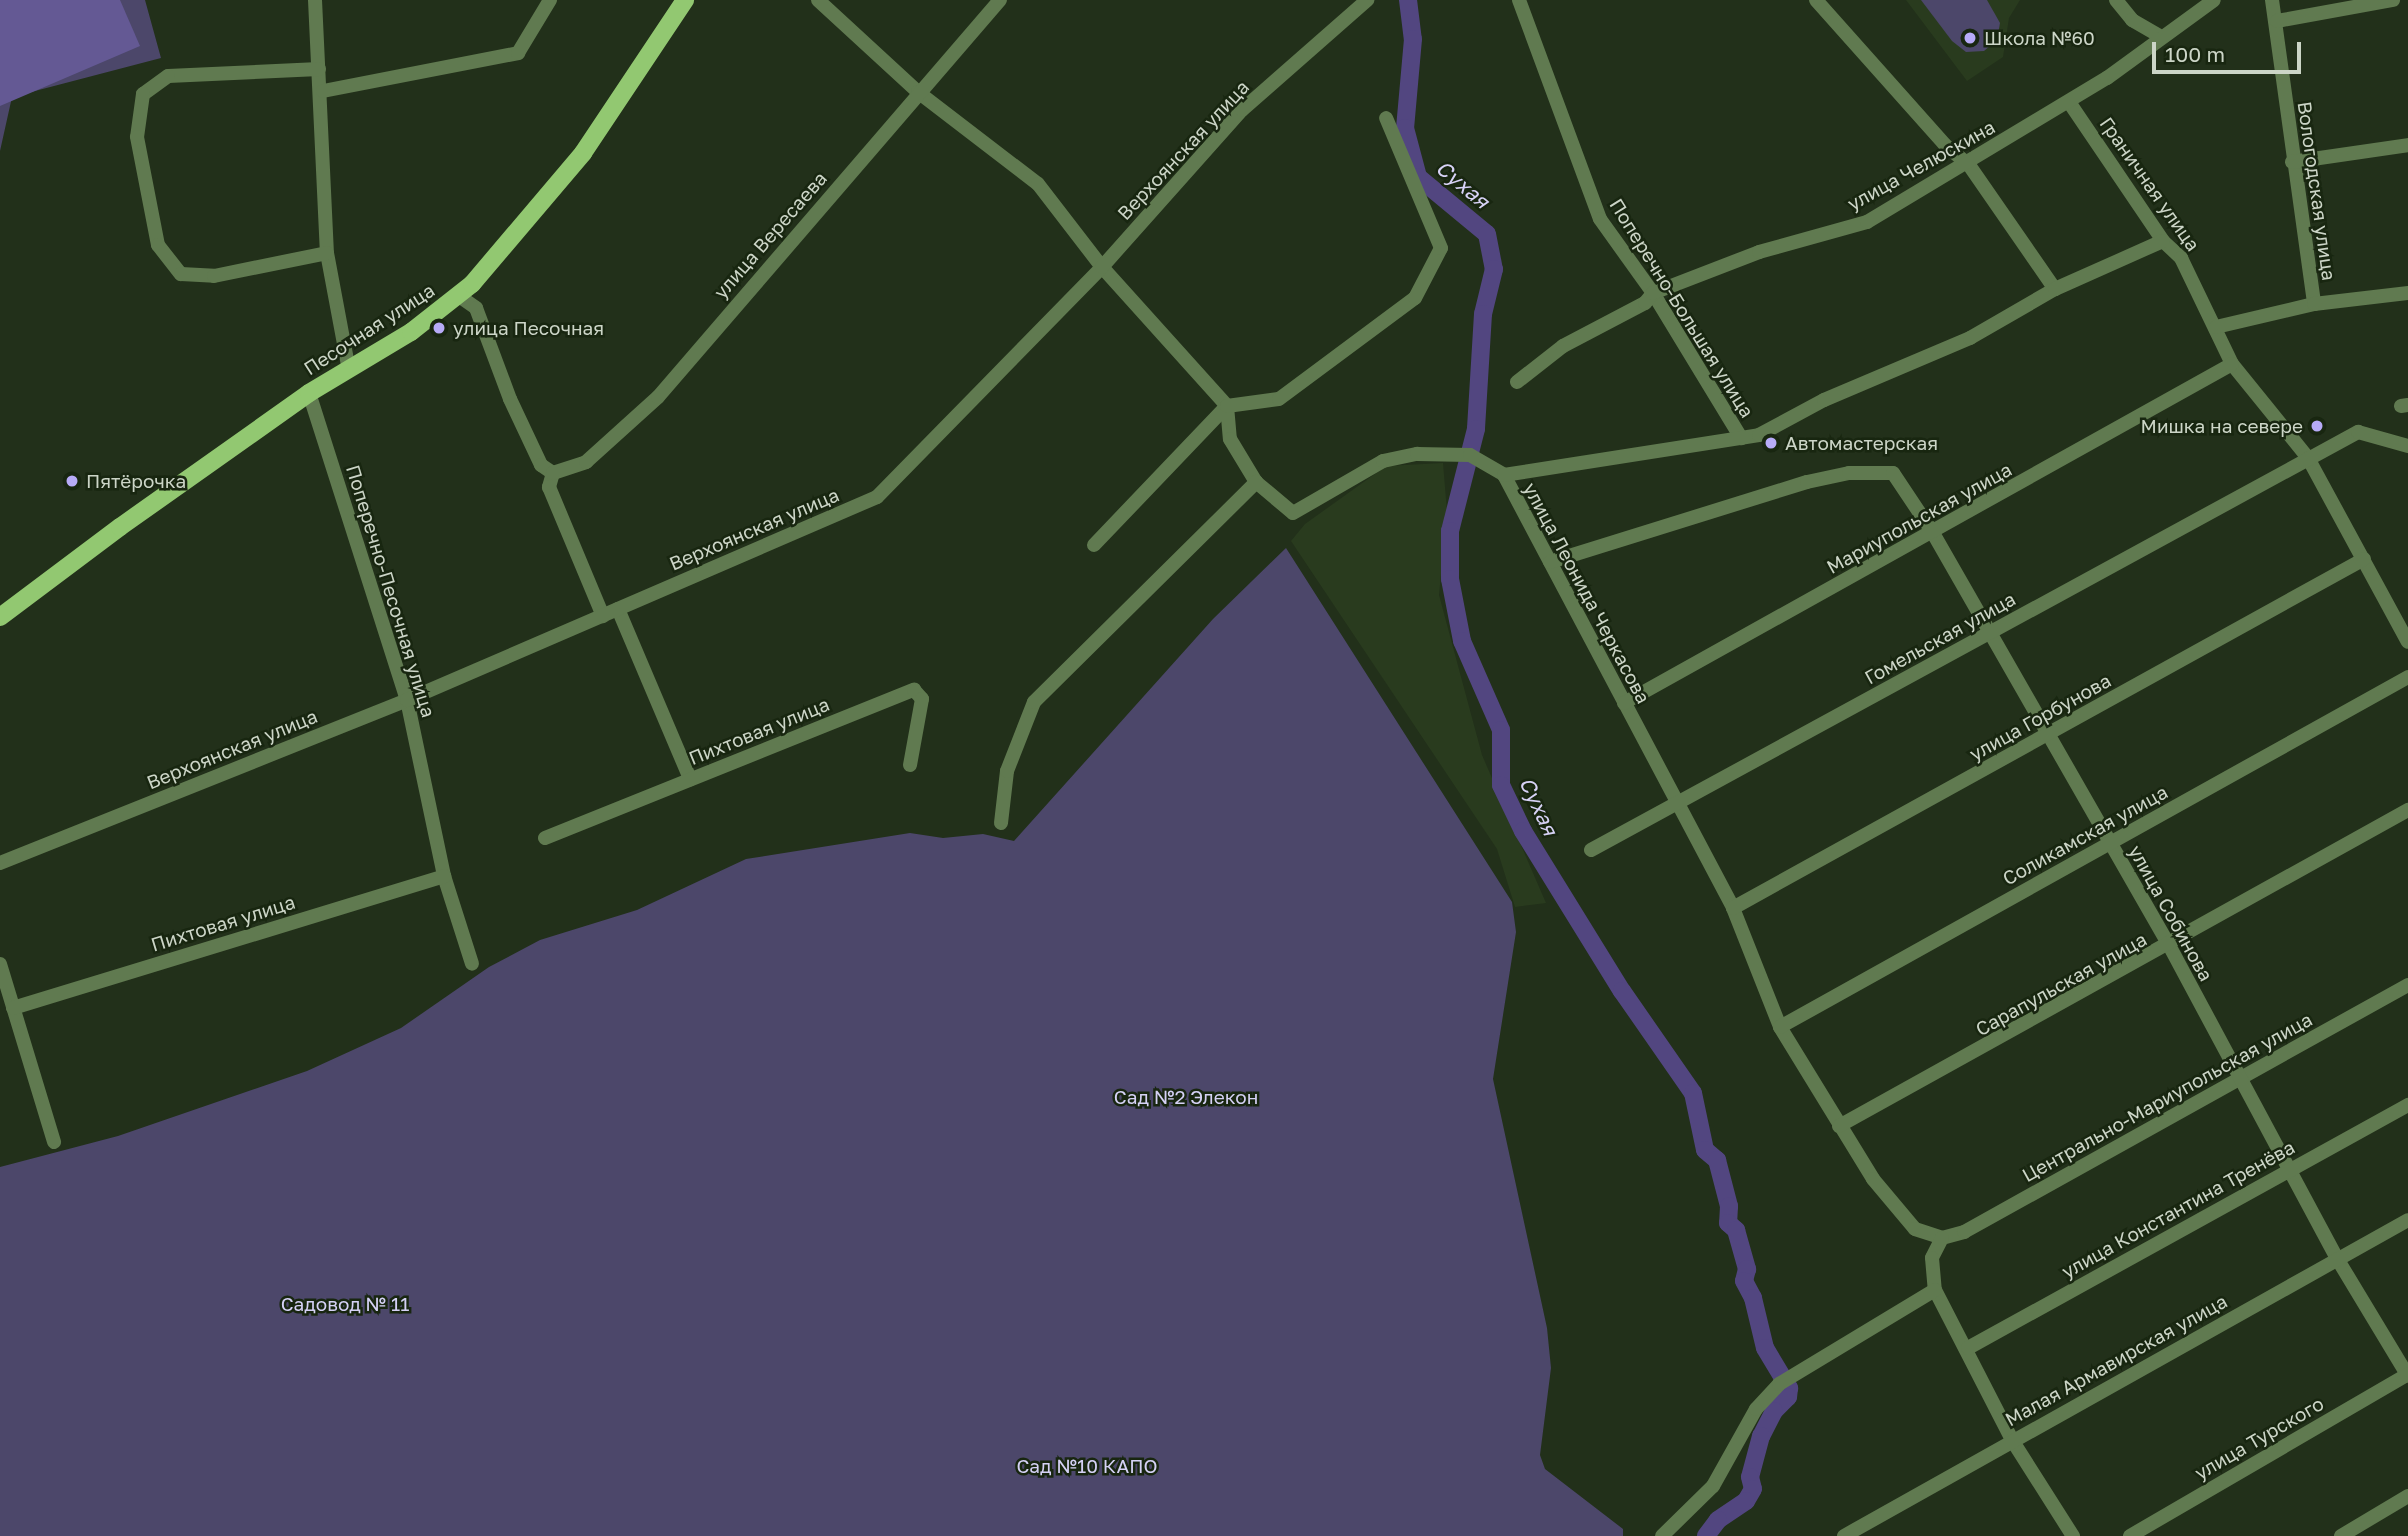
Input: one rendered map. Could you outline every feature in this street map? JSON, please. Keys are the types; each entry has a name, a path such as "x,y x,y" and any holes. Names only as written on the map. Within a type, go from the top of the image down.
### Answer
{"main road":[{"name":"Песочная улица","path":"0,617 309,393 349,370 458,296 493,263 583,153 685,0"}],"street":[{"path":"315,0 323,91 327,253 349,370"},
{"path":"323,91 518,53 550,0"},
{"path":"818,0 918,93 1038,184 1102,267 1227,406"},
{"name":"улица Вересаева","path":"553,473 586,463 657,397 1000,0"},
{"name":"Верхоянская улица","path":"0,863 407,700 877,497 1102,267 1242,110 1367,0"},
{"name":"Поперечно-Большая улица","path":"1519,0 1600,219 1653,293 1741,438"},
{"path":"1816,0 1945,145 1969,165 2055,289"},
{"path":"2116,0 2132,20 2162,37"},
{"name":"улица Челюскина","path":"1517,382 1563,346 1645,303 1653,293 1759,253 1867,222 1969,165 2069,102 2214,0"},
{"name":"Вологодская улица","path":"2272,0 2277,21 2292,162 2314,304"},
{"path":"2277,21 2393,0"},
{"path":"319,69 168,76 143,94 137,137 158,245 181,274 214,276 327,253"},
{"name":"Граничная улица","path":"2069,102 2163,241 2181,258 2232,364 2308,458 2408,642"},
{"path":"1094,545 1227,406 1279,399 1415,298 1441,248 1386,118"},
{"path":"2292,162 2408,145"},
{"path":"1504,475 1759,435 1824,400 1970,338 2055,289 2163,241"},
{"path":"2216,327 2314,304 2408,293"},
{"path":"458,296 475,308 510,399 541,465 553,473 549,487 603,615"},
{"name":"Мариупольская улица","path":"1624,703 2232,364"},
{"name":"Поперечно-Песочная улица","path":"309,393 407,700 443,876 472,964"},
{"name":"улица Леонида Черкасова","path":"1227,406 1230,439 1256,482 1293,513 1383,461 1458,454 1483,461 1504,475 1676,806 1733,908 1759,984 1780,1027 1839,1126 1901,1217 1922,1233 1942,1238"},
{"name":"Гомельская улица","path":"1591,850 2358,432 2408,446"},
{"name":"улица Собинова","path":"1550,562 1807,482 1849,473 1893,473 1933,533 2170,947 2338,1260 2408,1375"},
{"path":"1001,823 1007,771 1034,702 1256,482"},
{"name":"улица Горбунова","path":"1733,908 2364,559"},
{"path":"618,609 690,779"},
{"name":"Соликамская улица","path":"1780,1027 2408,677"},
{"name":"Пихтовая улица","path":"545,838 914,690 922,699 910,765"},
{"name":"Сарапульская улица","path":"1839,1126 2170,947 2408,810"},
{"name":"Пихтовая улица","path":"13,1008 443,876"},
{"path":"0,964 54,1143"},
{"name":"Центрально-Мариупольская улица","path":"1942,1238 1964,1232 2408,985"},
{"name":"улица Константина Тренёва","path":"1968,1348 2408,1105"},
{"name":"Малая Армавирская улица","path":"1844,1536 2408,1220"},
{"path":"1942,1238 1932,1258 1935,1290 1968,1348 2012,1440 2073,1536"},
{"path":"1662,1536 1713,1486 1756,1409 1779,1384 1935,1290"},
{"name":"улица Турского","path":"2130,1536 2408,1375"},
{"path":"2341,1536 2408,1496"}],"shaded area":[{"path":"0,0 120,0 140,46 0,106"},
{"name":"Школа №60","path":"1906,0 2020,0 2009,18 2003,57 1967,81"},
{"path":"1443,463 1447,511 1439,595 1482,755 1546,903 1515,907 1497,849 1291,541 1305,524 1386,466"}],"green space":[{"path":"0,0 145,0 161,58 12,97 0,151"},
{"path":"1921,0 1987,0 2000,23 1997,40 1984,51 1966,52 1952,41"},
{"name":"Сад №2 Элекон","path":"1286,548 1512,902 1516,932 1493,1079 1547,1328 1551,1368 1540,1455 1545,1469 1623,1529 1623,1536 0,1536 0,1167 118,1136 307,1071 401,1028 489,967 540,940 637,910 746,859 910,833 943,838 983,834 1014,841 1213,619"}],"waterway":[{"name":"Сухая","path":"1408,0 1413,39 1405,128 1418,177 1487,234 1494,269 1483,314 1476,429 1450,531 1450,579 1462,641 1501,730 1501,785 1523,831 1622,991 1693,1093 1705,1150 1717,1160 1729,1206 1728,1223 1736,1230 1747,1269 1744,1281 1753,1298 1765,1348 1789,1388 1788,1397 1774,1411 1761,1436 1750,1477 1753,1489 1746,1501 1718,1520 1706,1536"}],"place":[{"name":"Школа №60","path":"1970,38"},
{"name":"улица Песочная","path":"439,328"},
{"name":"Мишка на севере","path":"2317,426"},
{"name":"Автомастерская","path":"1771,443"},
{"name":"Пятёрочка","path":"72,481"}],"park label":[{"name":"Садовод № 11","path":"345,1304"},
{"name":"Сад №10 КАПО","path":"1087,1466"}]}
